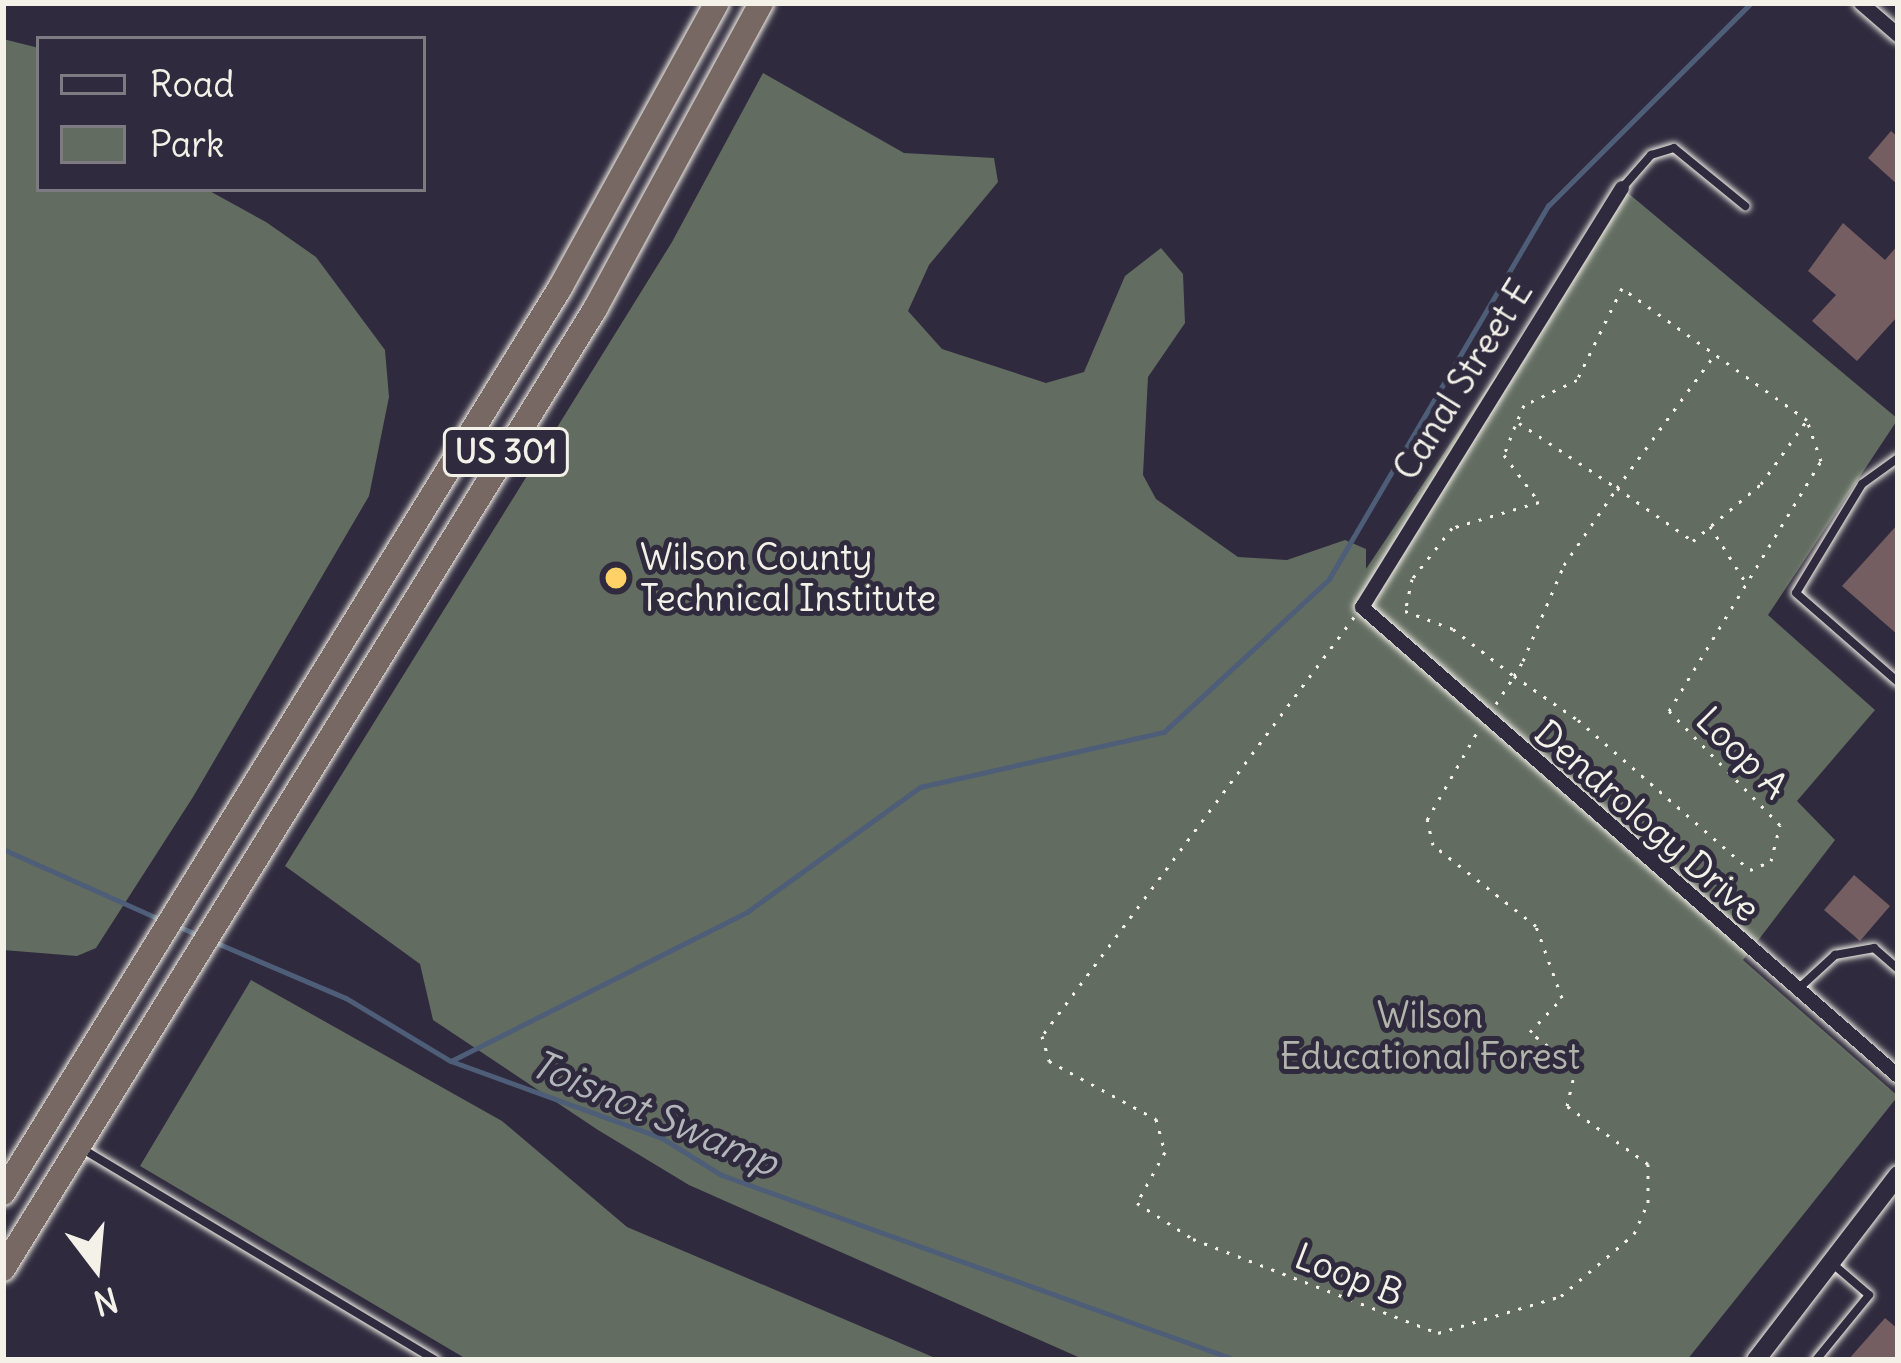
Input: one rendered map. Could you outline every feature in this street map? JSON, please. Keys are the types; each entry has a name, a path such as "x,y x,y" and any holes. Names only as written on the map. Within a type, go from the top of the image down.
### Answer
{"highway":[{"name":"US 301","path":"3,1193 560,288 717,3"},
{"name":"US 301","path":"3,1269 595,309 761,3"}],"main road":[{"path":"1765,1357 1898,1175"}],"street":[{"path":"1861,3 1898,35"},
{"name":"Canal Street E","path":"1362,607 1622,188"},
{"name":"Dendrology Drive","path":"1362,607 1484,722 1898,1076"}],"lane":[{"path":"1622,188 1651,154 1674,148 1745,206"},
{"path":"1898,458 1862,484 1796,593 1898,682"},
{"path":"1797,990 1835,955 1874,948 1898,968"},
{"path":"79,1147 434,1360"},
{"path":"1816,1360 1869,1295 1831,1262"}],"path":[{"path":"1615,289 1807,421 1761,484 1693,541 1517,421 1524,405 1577,380 1615,289"},
{"path":"1484,722 1514,676 1564,565 1713,356"},
{"name":"Loop A","path":"1517,421 1504,455 1539,502 1452,528 1412,579 1406,610 1453,629 1758,871 1780,825 1669,711 1821,461 1807,421"},
{"path":"1709,525 1747,586"},
{"name":"Loop B","path":"1362,607 1042,1036 1049,1061 1156,1119 1165,1152 1136,1203 1193,1239 1438,1333 1562,1297 1634,1234 1648,1203 1648,1164 1567,1106 1576,1068 1530,1032 1562,998 1536,926 1433,845 1426,820 1484,722"}],"green space":[{"path":"3,39 36,47 36,192 211,192 266,222 316,257 385,350 389,397 369,496 193,797 96,948 77,956 3,950"},
{"name":"Wilson Educational Forest","path":"763,73 904,153 994,158 998,182 929,265 908,311 942,349 1046,383 1084,372 1125,276 1161,248 1183,274 1185,323 1148,377 1143,475 1156,499 1238,557 1287,560 1345,540 1366,549 1366,569 1622,188 1898,419 1768,615 1875,710 1797,801 1835,840 1743,960 1898,1096 1687,1360 1085,1360 689,1185 598,1130 433,1020 420,964 285,866 672,242"},
{"path":"251,980 502,1121 627,1227 940,1360 468,1360 140,1166"}],"building":[{"path":"1891,131 1898,137 1898,185 1868,158"},
{"path":"1843,223 1885,260 1898,245 1898,316 1857,361 1812,321 1836,295 1808,271"},
{"path":"1898,524 1898,635 1842,586"},
{"path":"1854,875 1890,906 1860,941 1824,910"},
{"path":"1885,1318 1898,1329 1898,1360 1848,1360"}],"waterway":[{"path":"451,1061 747,912 920,787 1164,732 1329,579 1548,206 1751,3"},
{"name":"Toisnot Swamp","path":"3,849 162,920"},
{"name":"Toisnot Swamp","path":"178,926 200,936"},
{"name":"Toisnot Swamp","path":"217,943 346,998 451,1061 662,1138 722,1175 1236,1360"}],"place":[{"name":"Wilson County Technical Institute","path":"616,578"}]}
